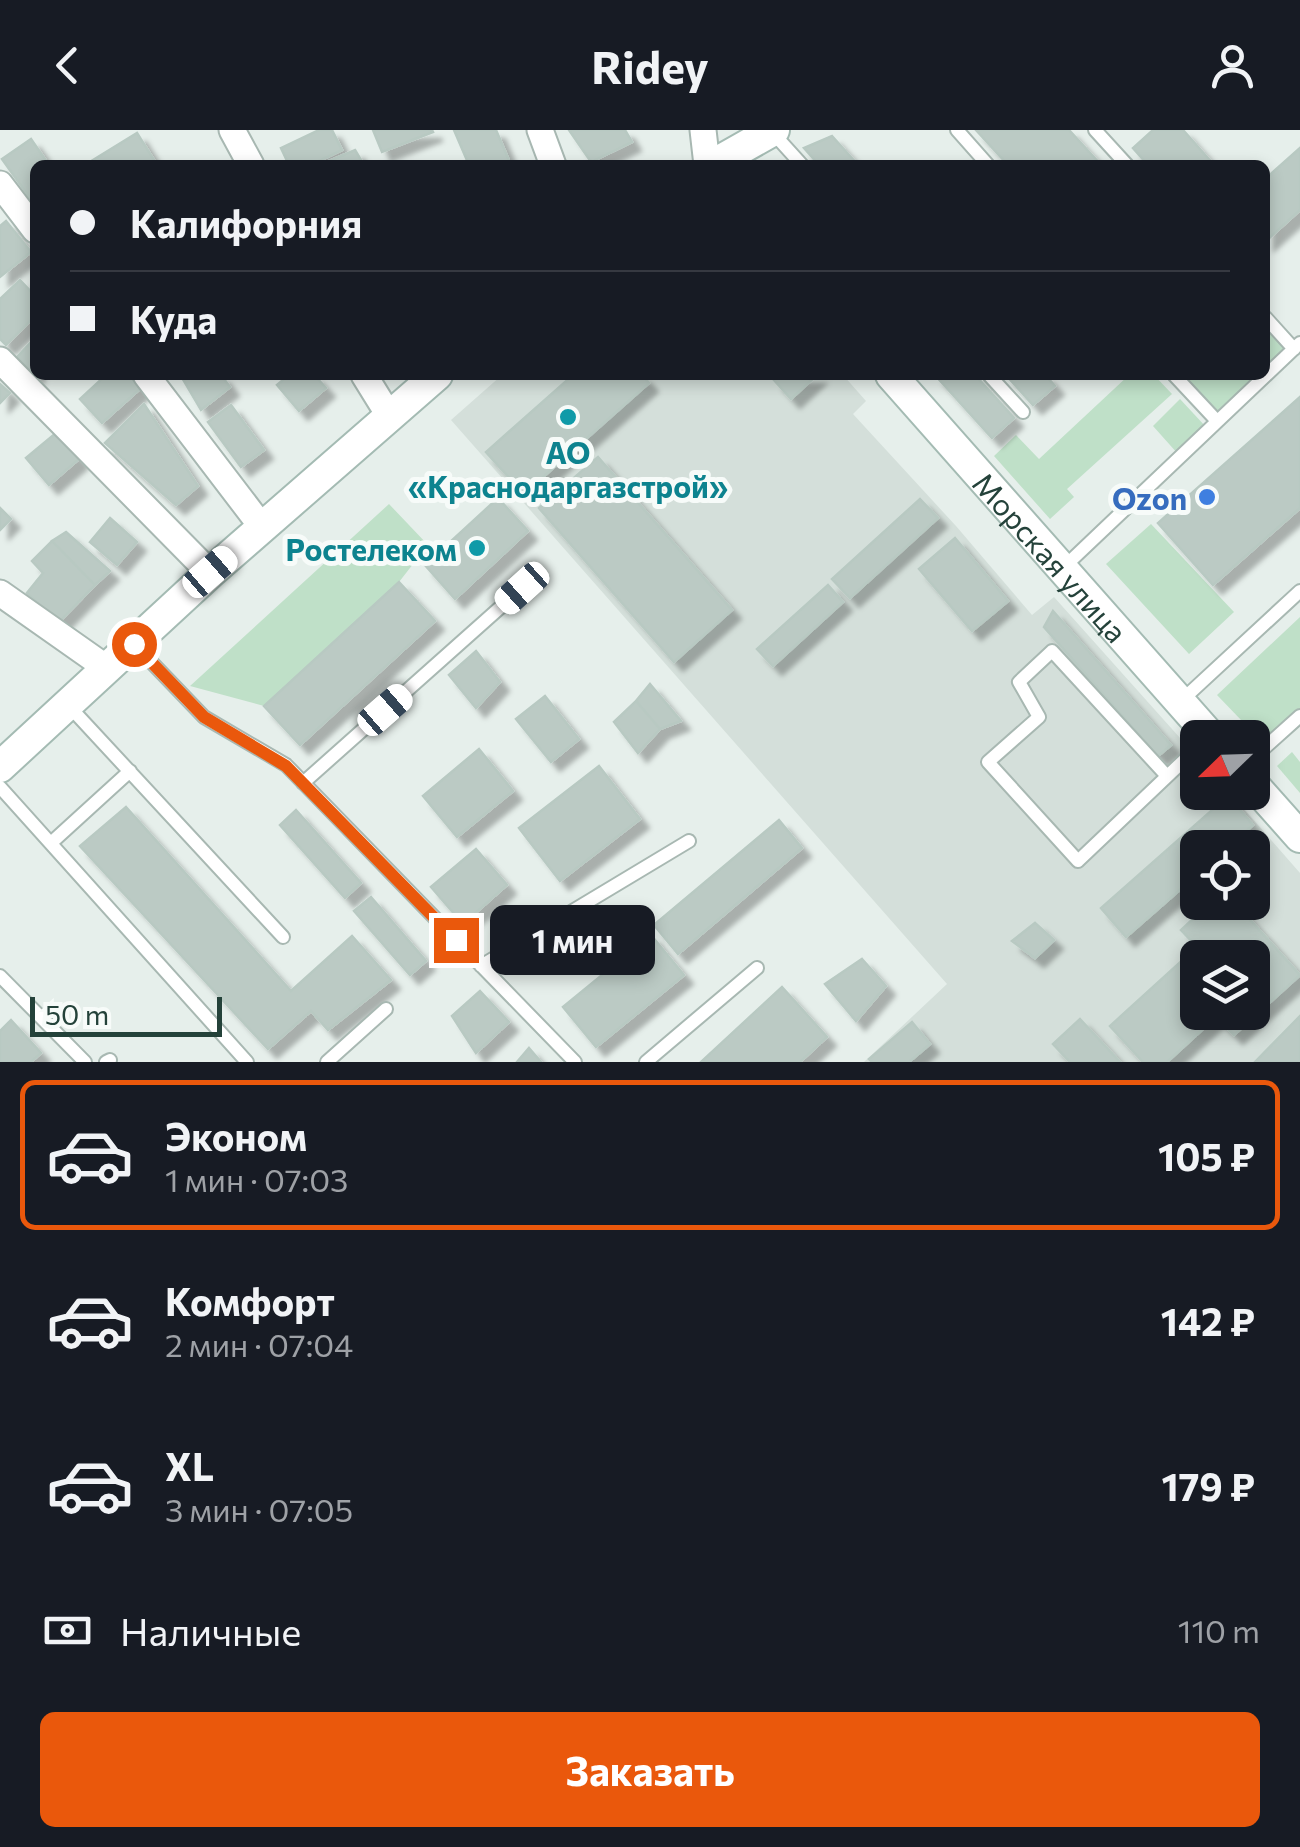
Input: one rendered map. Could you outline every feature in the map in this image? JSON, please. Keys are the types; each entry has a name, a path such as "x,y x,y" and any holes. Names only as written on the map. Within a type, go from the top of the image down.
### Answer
{"street":[{"path":"232,130 248,160"},
{"path":"540,130 551,160"},
{"path":"703,130 708,160"},
{"path":"718,160 773,131"},
{"path":"0,184 30,223"},
{"path":"0,360 210,572"},
{"path":"150,380 262,527"},
{"path":"367,380 390,418"},
{"path":"0,767 210,572 432,380"},
{"name":"Морская улица","path":"895,380 1193,720"},
{"path":"0,592 108,670"},
{"path":"1270,803 1300,837"}],"lane":[{"path":"957,130 984,160"},
{"path":"1095,130 1122,160"},
{"path":"773,131 798,160"},
{"path":"1270,322 1297,346 1270,372"},
{"path":"993,380 1022,412"},
{"path":"1179,380 1217,422"},
{"path":"1062,568 1261,380"},
{"path":"303,783 522,588"},
{"path":"1180,702 1300,591"},
{"path":"134,644 204,717 286,766 575,1062"},
{"path":"1167,776 1052,651 1019,682 1039,717 988,762 1078,861 1180,764"},
{"path":"68,705 283,938"},
{"path":"1270,743 1300,716"},
{"path":"50,844 130,771"},
{"path":"0,787 247,1062"},
{"path":"481,966 689,842"},
{"path":"646,1062 758,968"},
{"path":"0,976 84,1062"},
{"path":"326,1062 386,1009"}],"shaded area":[{"path":"496,380 847,380 866,401 853,414 1032,615 1054,597 1180,738 1180,810 1245,810 1262,830 1180,830 1180,920 1270,920 1270,839 1300,873 1300,1062 864,1062 947,984 451,420"}],"green space":[{"path":"1270,323 1294,349 1270,371"},
{"path":"1124,380 1159,380 1172,394 1067,489 1074,497 1050,519 994,456 1016,435 1039,459"},
{"path":"1179,380 1261,380 1217,421"},
{"path":"1180,399 1206,427 1178,454 1153,426"},
{"path":"389,504 428,545 399,582 264,706 190,686"},
{"path":"1151,524 1234,612 1189,654 1106,564"},
{"path":"1300,617 1300,716 1270,742 1270,720 1241,720 1217,695"},
{"path":"1292,752 1300,762 1300,793 1277,766"}],"building":[{"path":"319,130 332,130 342,150 321,160 287,160 281,148"},
{"path":"373,130 432,130 433,132 382,152"},
{"path":"454,130 496,130 509,160 467,160"},
{"path":"569,130 625,130 632,142 590,160"},
{"path":"976,130 1069,130 1096,160 1003,160"},
{"path":"1153,130 1183,130 1210,160 1144,160 1133,148"},
{"path":"137,133 154,160 93,160"},
{"path":"832,136 854,160 815,160 804,148"},
{"path":"31,139 46,160 30,160 30,198 2,159"},
{"path":"1300,148 1300,210 1270,237 1270,175"},
{"path":"355,150 361,160 332,160"},
{"path":"6,221 30,253 0,277 0,226"},
{"path":"20,280 30,291 30,321 6,345 0,339 0,299"},
{"path":"30,343 30,370 17,357"},
{"path":"101,380 134,380 141,388 102,423 80,399"},
{"path":"183,380 225,380 230,387 201,410"},
{"path":"283,380 319,380 326,388 299,411 277,385"},
{"name":"АО «Краснодаргазстрой»","path":"567,380 649,383 524,494 486,452"},
{"path":"774,380 812,380 791,399"},
{"path":"940,380 980,380 1014,418 992,438"},
{"path":"1010,380 1050,380 1055,386 1033,405"},
{"path":"0,384 10,393 0,403"},
{"path":"1300,397 1300,508 1213,585 1158,523"},
{"path":"144,404 198,486 176,505 105,443"},
{"path":"231,405 264,450 241,467 208,422"},
{"path":"56,433 79,459 49,485 26,458"},
{"path":"598,457 732,610 674,662 539,508"},
{"name":"Ростелеком","path":"498,498 528,531 455,599 425,565"},
{"path":"920,499 938,518 850,598 832,579"},
{"path":"0,508 11,519 0,530"},
{"path":"110,518 137,542 117,565 90,542"},
{"path":"66,532 110,571 95,585 52,541"},
{"path":"955,538 1008,601 972,631 919,569"},
{"path":"52,541 95,585 58,623 27,593 43,573 32,561"},
{"path":"399,582 435,621 300,745 264,706"},
{"path":"828,585 843,602 773,666 757,649"},
{"path":"1053,611 1171,745 1158,756 1044,627"},
{"path":"476,651 500,682 476,708 449,675"},
{"path":"650,684 681,721 660,729 636,701"},
{"path":"545,696 579,739 551,762 516,719"},
{"path":"636,701 660,729 638,753 614,722"},
{"path":"479,749 513,791 457,837 423,796"},
{"path":"599,766 640,819 560,881 519,828"},
{"path":"126,807 291,991 352,936 391,980 328,1030 311,1011 268,1049 80,846"},
{"path":"296,810 361,883 345,898 280,825"},
{"path":"1212,810 1240,810 1253,825 1248,830 1189,830"},
{"path":"779,820 802,848 678,954 654,925"},
{"path":"1180,838 1180,890 1126,937 1101,908"},
{"path":"476,849 507,885 463,924 431,887"},
{"path":"371,897 426,961 410,975 354,911"},
{"path":"1192,920 1250,920 1268,940 1190,940 1181,930"},
{"path":"1035,923 1054,940 1035,958 1012,941"},
{"path":"651,935 684,975 596,1047 563,1007"},
{"path":"1270,942 1300,975 1270,1002"},
{"path":"862,959 886,986 856,1021 825,984"},
{"path":"1180,962 1180,1030 1202,1030 1167,1062 1143,1062 1110,1026"},
{"path":"782,987 827,1037 800,1062 701,1062"},
{"path":"480,991 509,1022 476,1053 452,1016"},
{"path":"1300,1016 1300,1062 1255,1062"},
{"path":"1080,1019 1120,1062 1070,1062 1053,1044"},
{"path":"11,1020 41,1053 31,1062 0,1062 0,1031"},
{"path":"912,1022 930,1044 909,1062 869,1059"},
{"path":"529,1048 541,1062 517,1062"}],"place":[{"name":"АО «Краснодаргазстрой»","path":"568,417"},
{"name":"Ozon","path":"1207,497"},
{"name":"Ростелеком","path":"477,548"}],"route":[{"path":"134,644 204,717 286,766 456,940"}]}
